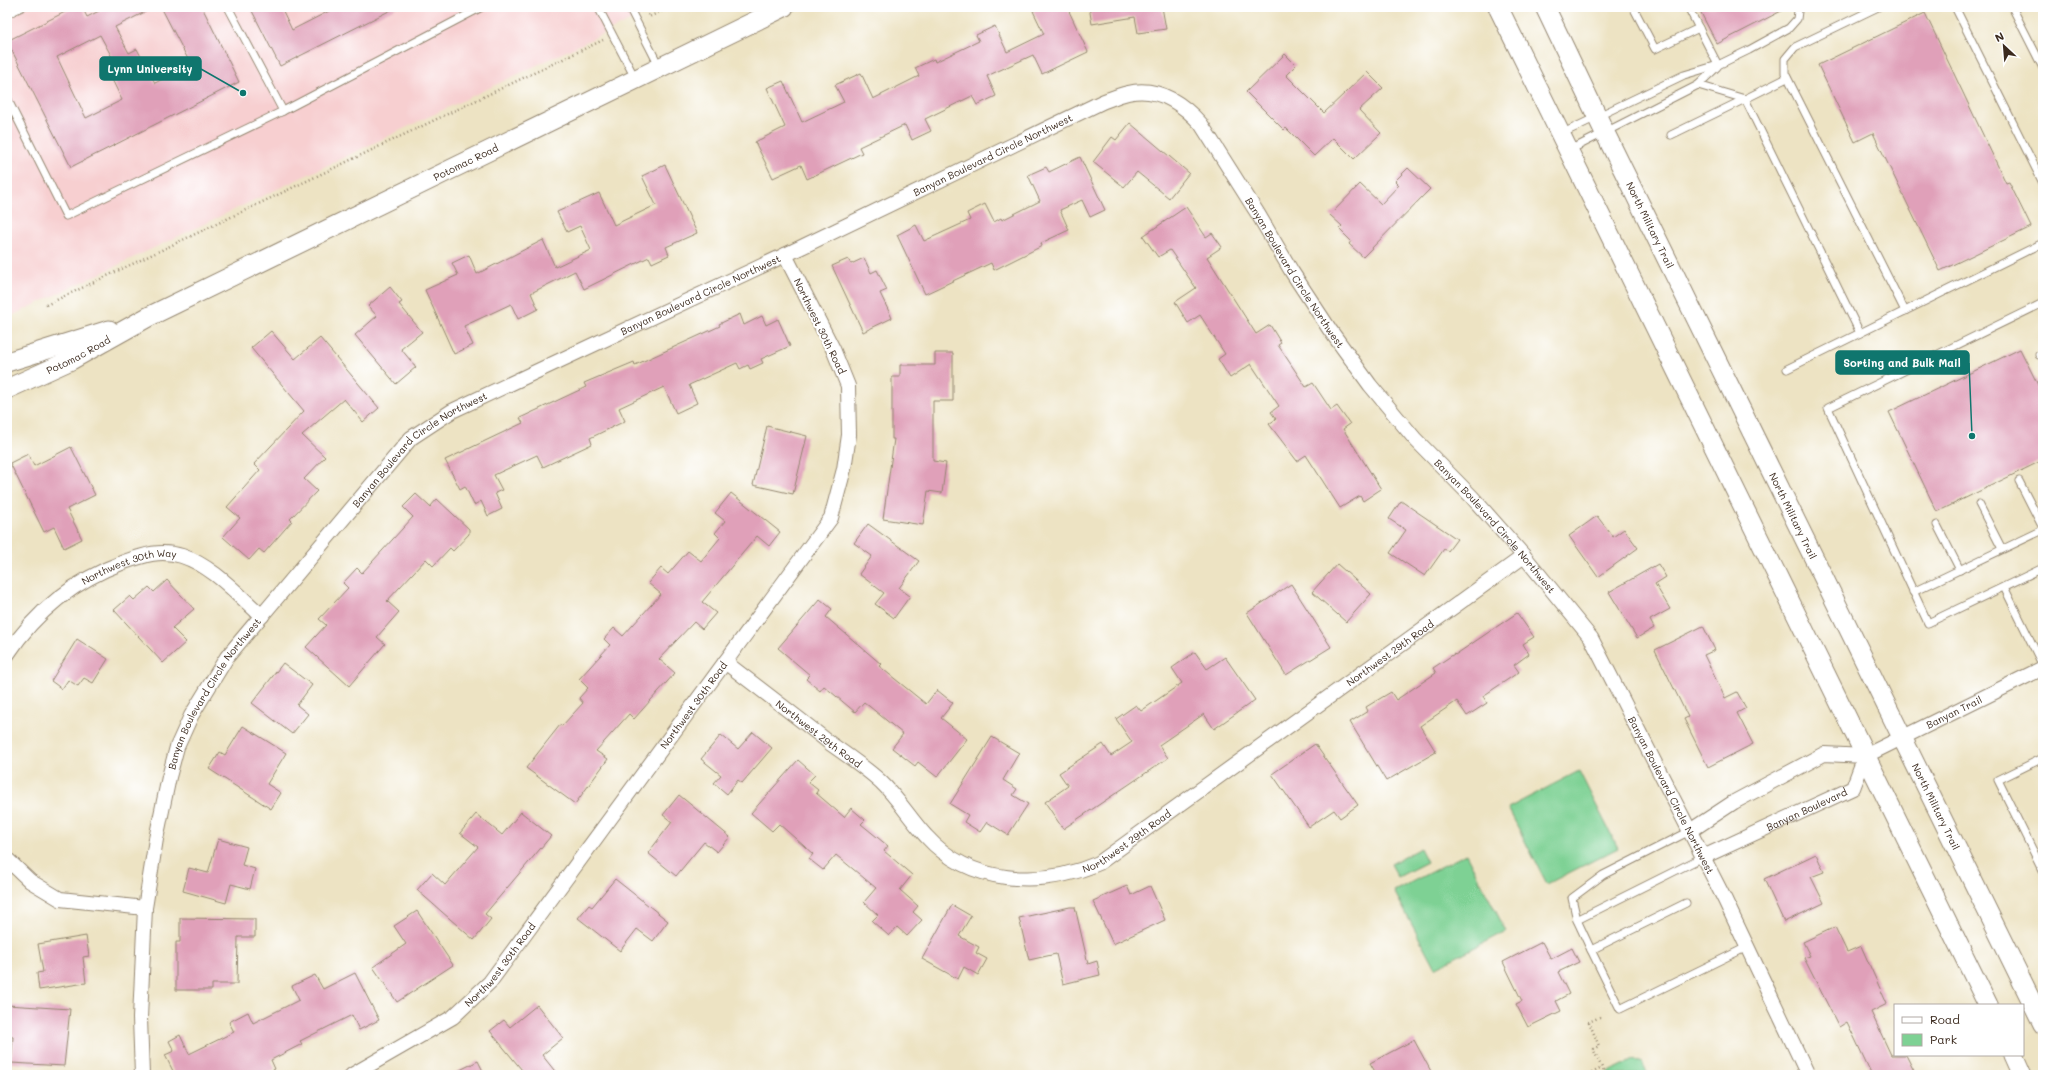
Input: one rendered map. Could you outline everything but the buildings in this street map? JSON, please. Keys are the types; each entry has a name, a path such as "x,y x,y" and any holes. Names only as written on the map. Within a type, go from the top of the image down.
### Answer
{"main road":[{"name":"Potomac Road","path":"7,389 72,360 148,317 635,78 784,7"},
{"path":"1498,7 1988,1004"},
{"name":"North Military Trail","path":"1545,7 1605,133 2043,1024"},
{"name":"Potomac Road","path":"7,362 148,317"},
{"path":"2013,1056 2022,1075"}],"street":[{"name":"Banyan Boulevard Circle Northwest","path":"142,1075 140,1018 145,908 156,839 177,747 191,716 227,657 412,438 439,419 1102,102 1128,93 1145,92 1164,96 1176,101 1190,111 1201,124 1258,214 1292,272 1330,330 1370,385 1415,439 1472,497 1524,556 1591,638 1703,857 1808,1075"},
{"name":"Northwest 30th Road","path":"352,1075 439,1027 453,1018 479,995 831,518 844,469 848,435 848,386 833,349 785,254"},
{"name":"Northwest 30th Way","path":"7,655 38,616 64,593 95,574 111,567 157,552 182,556 203,565 262,616"},
{"name":"Northwest 29th Road","path":"725,662 882,783 926,837 946,855 977,871 994,875 1012,878 1048,878 1071,873 1099,863 1524,556"},
{"name":"Banyan Trail","path":"1865,756 2043,667"},
{"path":"1690,831 1734,802 1824,754 1865,756"},
{"name":"Banyan Boulevard","path":"1703,857 1853,788 1865,756"},
{"path":"7,859 30,881 60,899 145,908"}],"lane":[{"path":"7,14 22,7"},
{"path":"228,7 282,111"},
{"path":"7,98 66,216 282,111 482,7"},
{"path":"598,7 635,78"},
{"path":"629,7 659,67"},
{"path":"1633,7 1655,49 1699,28"},
{"path":"1688,7 1718,65"},
{"path":"1560,134 1684,75 1718,65 1789,28 1797,19 1797,7"},
{"path":"1878,7 1795,47 1785,59 1785,73 1905,311"},
{"path":"1954,7 2043,183"},
{"path":"2012,7 2043,68"},
{"path":"1568,151 1698,85 1718,65"},
{"path":"1671,135 1787,78"},
{"path":"1698,85 1745,99 1860,333"},
{"path":"1787,369 2043,243"},
{"path":"2043,303 1828,408 1928,623 2043,568"},
{"path":"1913,592 2043,529 2019,481"},
{"path":"1979,504 2002,549"},
{"path":"1938,525 1960,570"},
{"path":"2004,587 2043,667"},
{"path":"2043,758 1998,780 2043,871"},
{"path":"1690,831 1603,875 1572,898 1577,920 1620,1009 1747,947"},
{"path":"1577,920 1703,857"},
{"path":"1592,950 1686,903"}],"path":[{"path":"645,7 649,17 670,7"},
{"path":"46,305 605,39"},
{"path":"1600,1017 1589,1022 1599,1046 1593,1049 1604,1074"},
{"path":"1588,1075 1602,1068"}],"shaded area":[{"path":"7,7 659,7 7,318"}],"green space":[{"path":"1579,771 1618,848 1547,884 1508,808"},
{"path":"1420,848 1427,862 1398,877 1391,864"},
{"path":"1466,854 1506,931 1435,968 1394,891"},
{"path":"1633,1060 1642,1063 1648,1075 1603,1075"}],"place":[{"name":"Lynn University","path":"243,93"},
{"name":"Sorting and Bulk Mail","path":"1972,436"}]}
